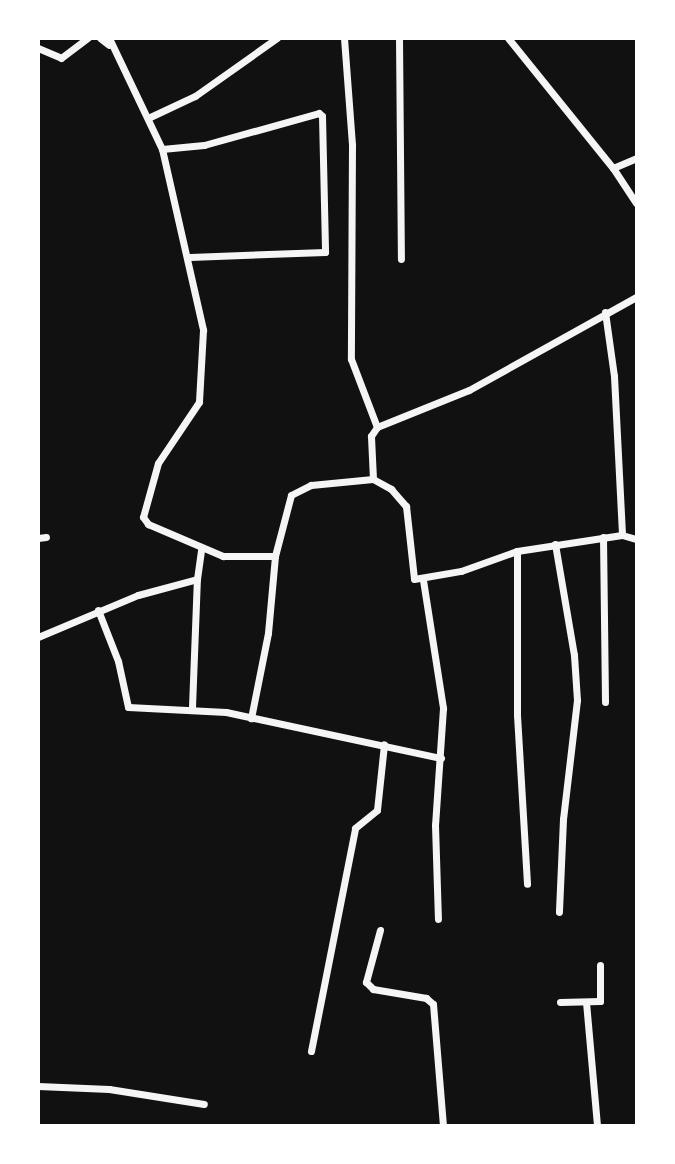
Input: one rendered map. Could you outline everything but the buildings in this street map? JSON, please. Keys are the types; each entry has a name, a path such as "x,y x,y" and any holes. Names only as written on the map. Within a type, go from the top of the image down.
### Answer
{"street":[{"path":"38,48 61,58 88,38"},
{"path":"100,38 109,42 162,149 190,257 205,354 199,402 158,463 142,512 148,524 201,549 231,557 275,556"},
{"path":"148,118 195,96 277,38"},
{"path":"344,38 352,145 351,359 377,427"},
{"path":"399,38 401,259"},
{"path":"508,38 613,168 636,203"},
{"path":"162,149 204,145 319,113 322,116 325,252 190,257"},
{"path":"613,168 636,159"},
{"path":"373,478 371,436 377,427 469,390 636,297"},
{"path":"605,313 614,376 622,535"},
{"path":"251,718 268,633 275,556 291,495 311,485 373,478 391,489 406,506 410,572 414,579 423,580 517,551 555,544 622,535 636,539"},
{"path":"603,537 605,702"},
{"path":"555,544 574,655 577,701 563,818 559,912"},
{"path":"192,707 197,579 201,549"},
{"path":"517,551 517,715 527,884"},
{"path":"38,637 98,610 197,579"},
{"path":"423,580 443,708 435,873 439,919"},
{"path":"98,610 118,661 126,706 192,707 384,744 441,758"},
{"path":"311,1051 355,828 377,810 384,744"},
{"path":"380,930 366,982 373,989 426,998 433,1004 443,1125"},
{"path":"560,1002 601,999 600,965"},
{"path":"586,1002 597,1125"},
{"path":"38,1086 109,1089 204,1104"}]}
